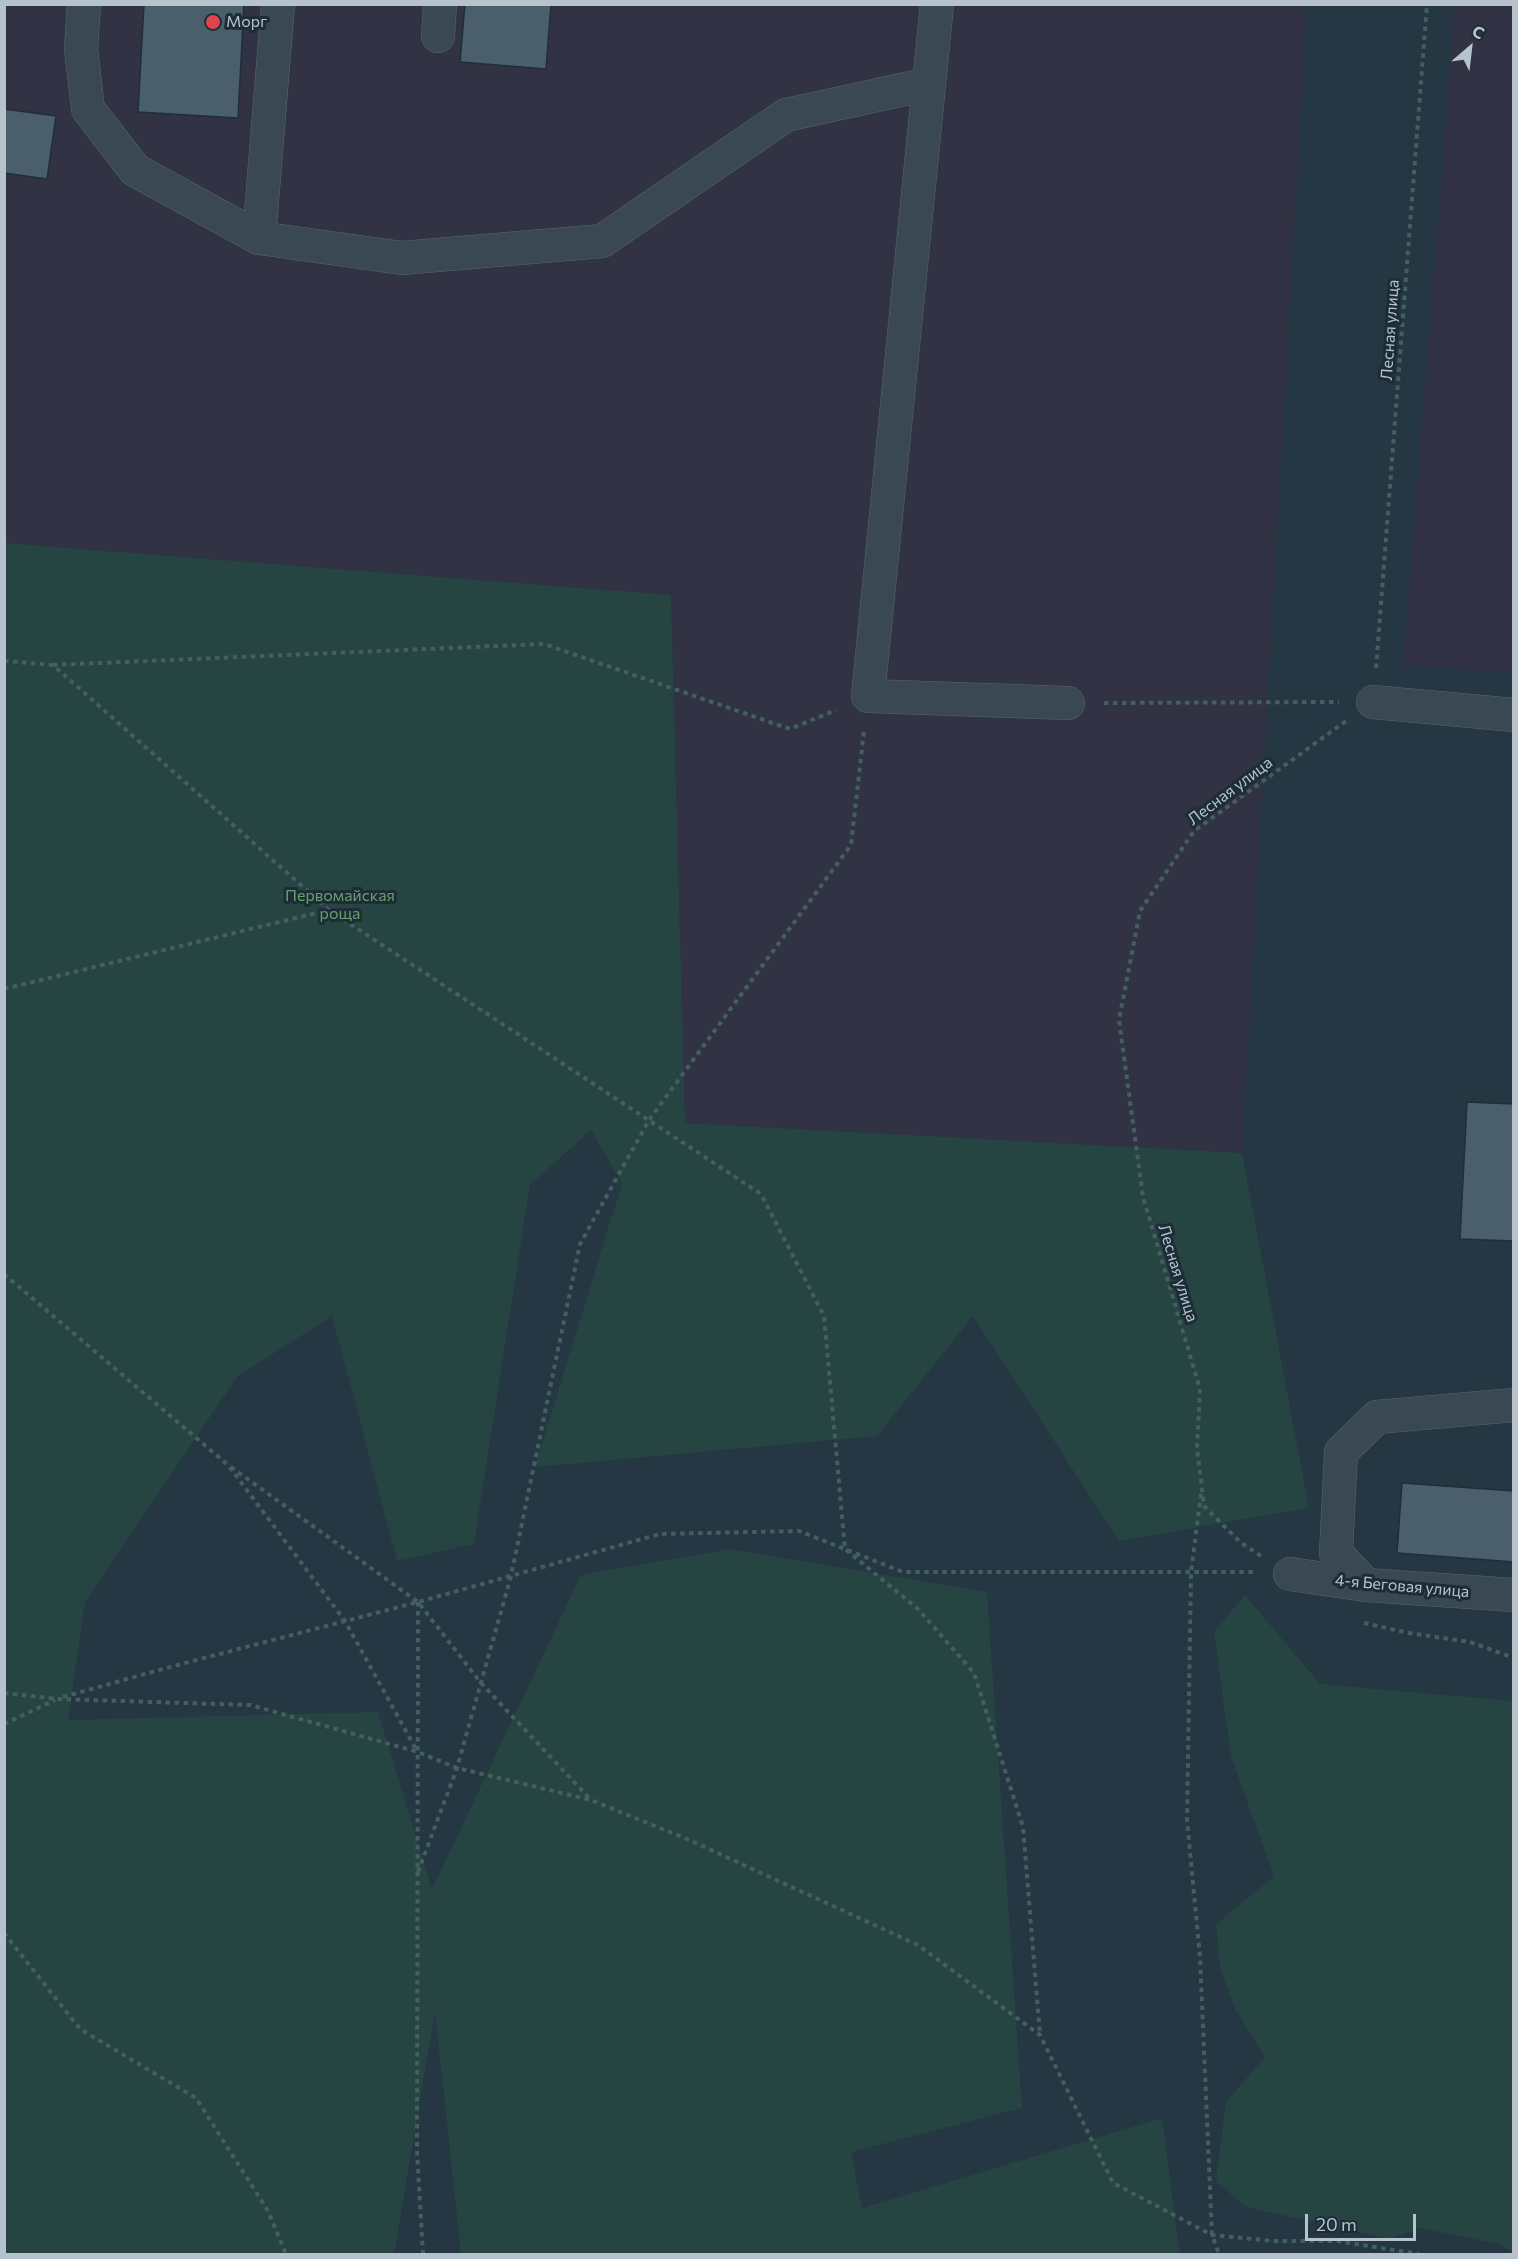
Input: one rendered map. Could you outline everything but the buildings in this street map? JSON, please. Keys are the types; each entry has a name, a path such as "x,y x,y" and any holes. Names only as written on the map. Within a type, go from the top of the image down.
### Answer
{"street":[{"path":"84,4 81,49 88,109 135,170 259,238 402,258 602,241 786,115 928,84"},
{"path":"259,238 278,4"},
{"path":"438,36 440,4"},
{"path":"936,4 868,696 1068,703"},
{"path":"1373,702 1514,715"},
{"path":"1366,1585 1336,1553 1341,1452 1377,1417 1514,1404"},
{"name":"4-я Беговая улица","path":"1290,1574 1366,1585 1514,1595"}],"path":[{"name":"Лесная улица","path":"1290,1574 1240,1542 1204,1506 1197,1448 1200,1389 1143,1197 1119,1020 1140,911 1194,831 1373,702 1427,4"},
{"path":"4,661 53,665 544,644 790,729 868,696 851,845 649,1120 580,1244 512,1576 456,1768 418,1872"},
{"path":"53,665 328,910 761,1194 824,1316 845,1549 918,1609 974,1673 1023,1827 1040,2035 1113,2183 1212,2235 1273,2241 1337,2241 1419,2254"},
{"path":"1068,703 1373,702"},
{"path":"4,989 328,910"},
{"path":"4,1274 228,1465 418,1602 481,1683 591,1800"},
{"path":"228,1465 345,1621 418,1752"},
{"path":"1202,1487 1191,1572 1187,1820 1200,1958 1212,2235 1220,2254"},
{"path":"4,1724 57,1699 660,1534 799,1531 903,1572 1239,1571 1290,1574"},
{"path":"418,1602 417,2152 423,2254"},
{"path":"1362,1622 1409,1633 1470,1642 1514,1658"},
{"path":"4,1693 57,1699 250,1705 418,1752 456,1768 591,1800 687,1839 918,1945 1040,2035"},
{"path":"4,1933 81,2029 196,2098 268,2211 286,2254"}],"shaded area":[{"path":"1455,4 1513,5 1513,674 1403,665"},
{"path":"4,5 1307,5 1242,1153 685,1123 671,595 5,543"}],"green space":[{"name":"Первомайская роща","path":"4,543 671,595 685,1123 1242,1153 1309,1508 1119,1541 973,1316 877,1436 535,1467 622,1183 591,1130 530,1185 474,1544 397,1561 332,1316 237,1377 85,1602 68,1720 378,1712 432,1889 581,1575 729,1549 987,1592 1022,2108 851,2152 862,2208 1162,2118 1180,2254 461,2254 435,2012 394,2254 5,2254"},
{"path":"1245,1595 1320,1684 1513,1701 1513,2251 1499,2244 1420,2228 1389,2239 1246,2207 1216,2181 1226,2102 1265,2057 1235,2009 1220,1968 1216,1924 1274,1876 1231,1757 1214,1632"}],"place":[{"name":"Морг","path":"213,22"}]}
